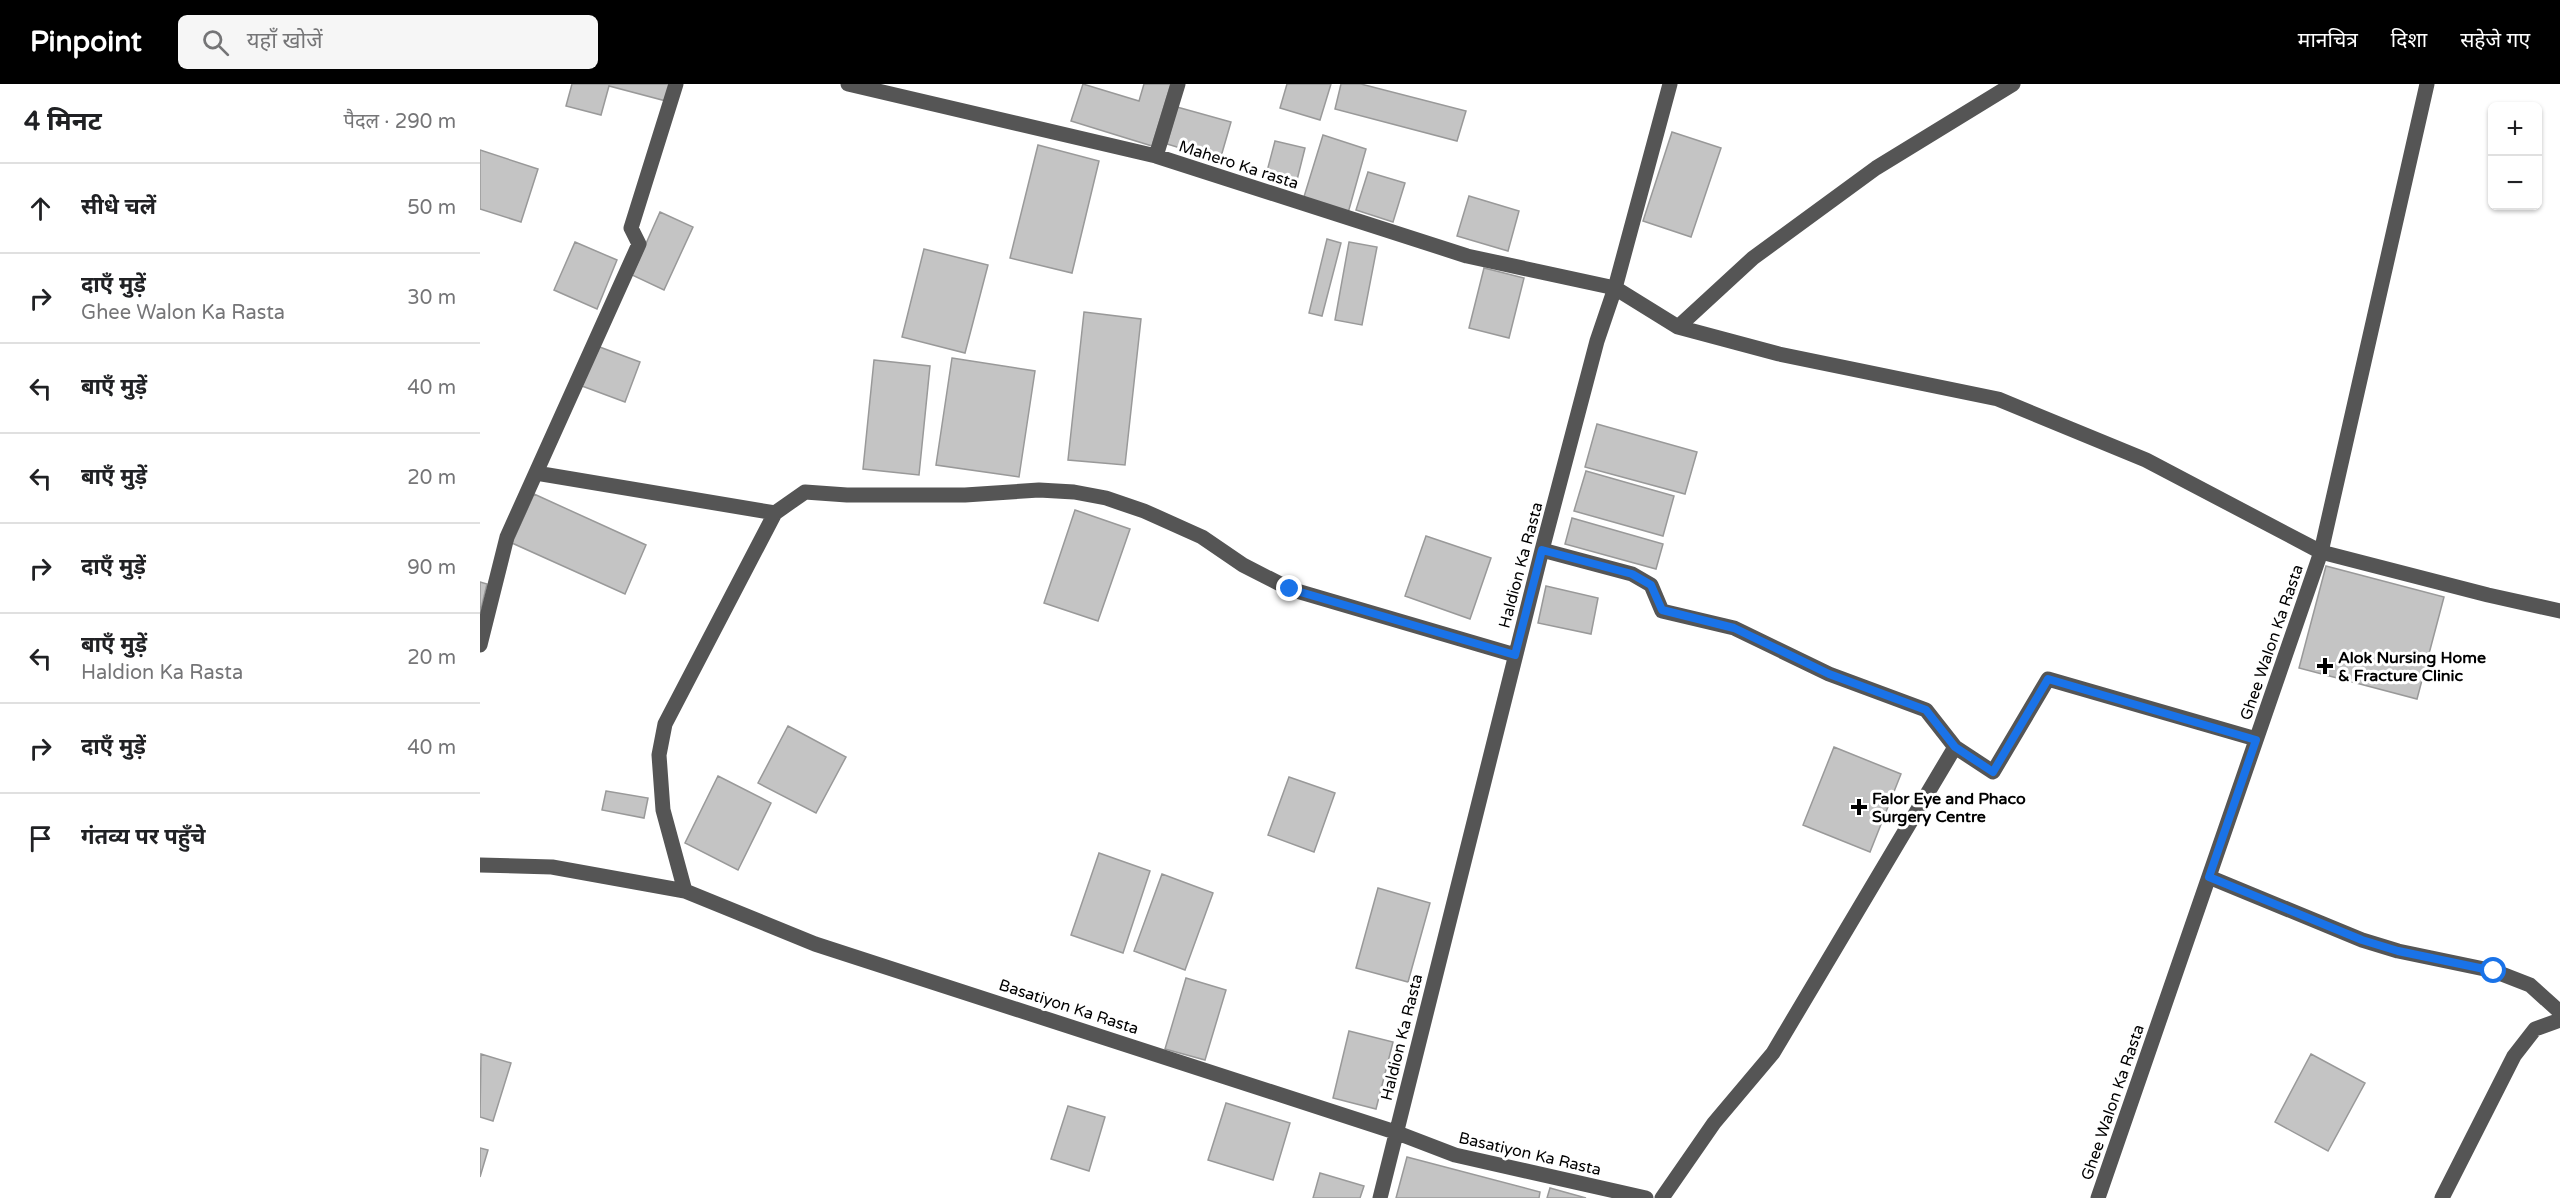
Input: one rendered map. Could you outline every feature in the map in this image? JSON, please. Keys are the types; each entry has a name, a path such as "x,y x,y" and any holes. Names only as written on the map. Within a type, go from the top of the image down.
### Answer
{"street":[{"path":"480,645 507,537 639,244 631,228 676,84"},
{"name":"Mahero Ka rasta","path":"848,84 1156,156 1467,256 1615,288 1678,327 1779,354 1998,399 2146,460 2321,552 2560,611"},
{"path":"1156,156 1178,84"},
{"name":"Haldion Ka Rasta","path":"1380,1198 1542,550 1597,341 1615,288 1670,84"},
{"path":"1678,327 1753,258 1857,181 2013,84"},
{"name":"Ghee Walon Ka Rasta","path":"2098,1198 2321,552 2427,84"},
{"path":"536,473 775,513"},
{"path":"686,891 663,810 659,755 665,724 775,513 805,492 847,495 965,495 1039,490 1074,492 1106,498 1144,511 1202,537 1243,565 1290,589 1515,655"},
{"path":"1542,550 1632,574 1651,585 1662,610 1734,628 1829,674 1926,710 1955,747 1993,772 2048,679 2256,740"},
{"path":"1662,1198 1714,1123 1773,1053 1955,747"},
{"name":"Basatiyon Ka Rasta","path":"480,865 552,867 686,891 815,944 1395,1132 1455,1155 1646,1198"},
{"path":"2209,877 2362,940 2398,951 2494,971 2530,985 2560,1012"},
{"path":"2442,1198 2514,1056 2535,1029 2560,1020"}],"building":[{"path":"572,84 671,84 666,101 609,86 601,115 566,106"},
{"path":"1083,84 1139,101 1144,84 1171,84 1152,146 1071,121"},
{"path":"1287,84 1331,84 1320,120 1280,108"},
{"path":"1341,84 1361,84 1466,111 1457,141 1335,109"},
{"path":"1177,107 1231,122 1220,160 1167,144"},
{"path":"1672,132 1721,148 1691,237 1643,221"},
{"path":"1323,135 1366,149 1348,213 1303,200"},
{"path":"1275,141 1305,148 1296,184 1266,175"},
{"path":"1038,145 1099,161 1072,273 1010,258"},
{"path":"480,150 538,169 521,222 480,209"},
{"path":"1368,172 1405,183 1393,222 1356,210"},
{"path":"1469,196 1519,211 1508,251 1457,236"},
{"path":"660,212 693,227 664,290 632,275"},
{"path":"1327,239 1341,243 1322,316 1309,313"},
{"path":"575,242 617,260 597,309 554,290"},
{"path":"1349,242 1377,247 1362,325 1335,320"},
{"path":"924,249 988,265 965,353 902,337"},
{"path":"1484,268 1524,278 1509,338 1469,328"},
{"path":"1084,312 1141,319 1125,465 1068,460"},
{"path":"597,346 640,362 625,402 582,386"},
{"path":"952,358 1035,371 1019,477 936,465"},
{"path":"874,360 930,366 919,475 863,469"},
{"path":"1597,424 1697,452 1685,494 1585,467"},
{"path":"1586,471 1674,496 1663,536 1574,511"},
{"path":"534,494 646,545 625,594 512,543"},
{"path":"1075,510 1130,529 1098,621 1044,603"},
{"path":"1572,518 1663,544 1656,569 1565,544"},
{"path":"1426,536 1491,558 1470,619 1405,596"},
{"path":"2326,566 2444,597 2417,699 2299,668"},
{"path":"480,582 487,584 480,613"},
{"path":"1546,586 1598,598 1591,634 1538,623"},
{"path":"788,726 846,757 816,813 758,783"},
{"path":"1834,747 1901,774 1870,852 1803,825"},
{"path":"718,776 771,803 738,870 685,843"},
{"path":"1289,777 1335,793 1314,852 1268,835"},
{"path":"606,791 648,798 644,818 602,810"},
{"path":"1099,853 1150,871 1123,953 1071,935"},
{"path":"1162,874 1213,893 1185,970 1134,951"},
{"path":"1378,888 1430,903 1408,982 1356,968"},
{"path":"1186,978 1226,990 1205,1060 1165,1049"},
{"path":"1349,1031 1393,1042 1376,1109 1333,1098"},
{"path":"481,1054 511,1063 493,1121 480,1117"},
{"path":"2311,1054 2365,1083 2328,1151 2275,1122"},
{"path":"1226,1103 1290,1123 1273,1180 1208,1160"},
{"path":"1068,1106 1105,1117 1089,1171 1051,1159"},
{"path":"480,1148 488,1150 480,1177"},
{"path":"1407,1157 1540,1192 1539,1198 1396,1198"},
{"path":"1320,1173 1364,1186 1360,1198 1313,1198"},
{"path":"1550,1188 1586,1198 1547,1198"}],"place":[{"name":"Alok Nursing Home & Fracture Clinic","path":"2325,666"},
{"name":"Falor Eye and Phaco Surgery Centre","path":"1859,807"}],"route":[{"path":"1290,589 1515,655 1542,550 1632,574 1651,585 1662,610 1734,628 1829,674 1926,710 1955,747 1993,772 2048,679 2256,740 2209,877 2362,940 2398,951 2494,971"}]}
